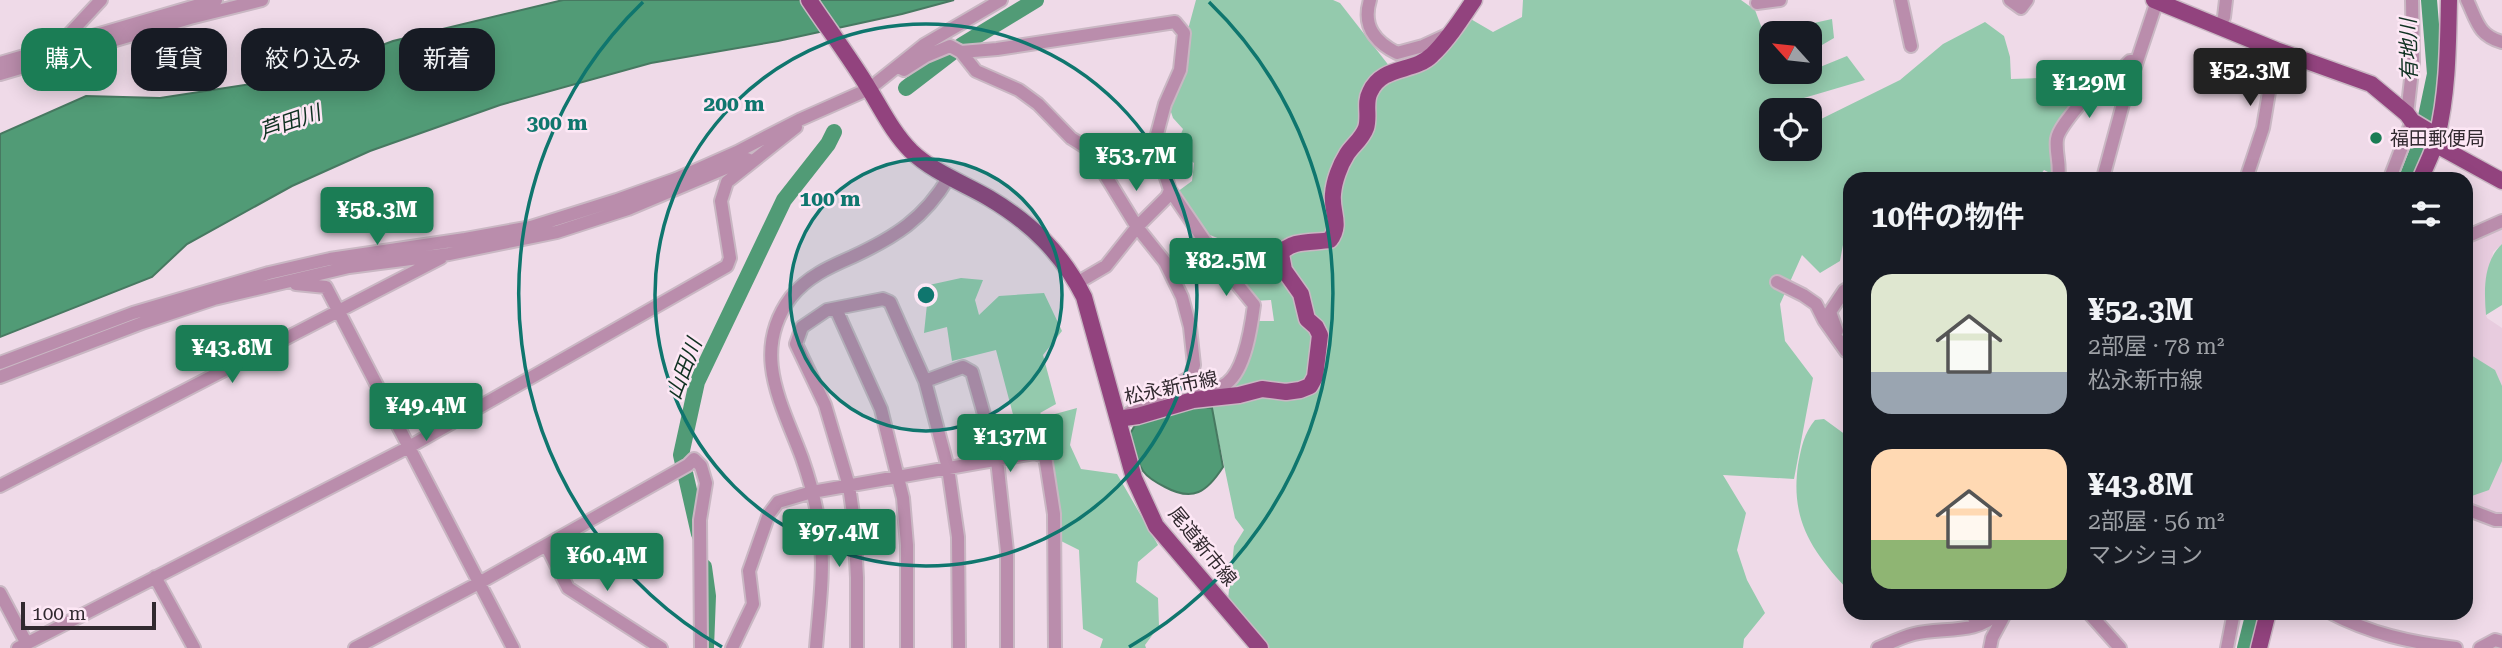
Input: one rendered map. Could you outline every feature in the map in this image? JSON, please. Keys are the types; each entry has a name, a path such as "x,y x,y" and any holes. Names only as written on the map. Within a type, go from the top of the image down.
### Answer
{"main road":[{"name":"松永新市線","path":"809,0 865,82 884,115 911,150 949,177 1026,222 1060,256 1084,297 1118,419 1193,400 1239,395 1262,389 1286,392 1310,386 1315,377 1320,335 1317,327 1307,318 1301,294 1284,270 1281,254 1293,244 1330,240 1336,232 1337,222 1333,193 1347,154 1366,127 1370,90 1386,74 1431,57 1474,0"},
{"path":"2423,172 2434,137 2447,74 2449,0"},
{"path":"2156,1 2183,6 2220,27 2371,84 2434,137 2442,148 2502,181"},
{"name":"尾道新市線","path":"1118,419 1133,478 1156,526 1260,648"},
{"path":"2259,648 2266,620"}],"street":[{"path":"77,28 101,0"},
{"path":"0,74 190,18 262,0"},
{"path":"0,363 133,313 269,273 330,260 531,227 617,201 737,152 799,120 897,66 924,45 1001,0"},
{"path":"1370,0 1367,9 1371,34 1382,45 1397,53 1415,49 1449,34"},
{"path":"1757,3 1780,0"},
{"path":"1901,0 1911,46"},
{"path":"2010,0 2021,8 2027,0"},
{"path":"2220,27 2226,0"},
{"path":"2392,172 2410,118 2412,0"},
{"path":"2467,0 2481,31 2487,38 2502,42"},
{"path":"116,28 210,1"},
{"path":"2105,172 2156,1"},
{"path":"961,52 998,49 1175,22 1184,33 1180,70 1165,104 1156,138 1157,150 1170,190 1219,262 1254,305 1251,332 1236,374 1216,389 1199,394 1193,400"},
{"path":"897,66 904,70 926,56 950,46 961,52 976,71 1019,90 1038,104 1071,138 1090,150 1137,227 1165,262 1182,297 1190,327 1195,365 1190,377 1181,384 1118,419"},
{"path":"2248,172 2263,128 2276,50"},
{"path":"0,63 21,56"},
{"path":"2059,172 2057,138 2068,118 2086,99 2096,83 2111,81 2130,61 2137,61"},
{"path":"0,593 31,644 155,577 409,447 727,267 730,258 721,201 727,182 799,125 799,120"},
{"path":"0,377 214,299 349,267 449,254 557,232 628,209 747,159 753,162"},
{"path":"816,648 822,569 820,531 803,461 778,397 771,370 772,336 778,320 798,288 812,276 871,248 914,222 938,195 949,177"},
{"path":"1077,283 1106,267 1137,227 1167,197 1170,190"},
{"path":"2473,234 2502,221"},
{"path":"0,486 449,254"},
{"path":"294,279 296,284 326,287 513,648"},
{"path":"1777,282 1815,304 1843,346"},
{"path":"1843,292 1830,312 1835,329 1843,340"},
{"path":"857,648 857,567 849,486 825,405 796,344 803,327 827,310 883,299 890,302 925,381 948,468 958,537 959,648"},
{"path":"836,309 881,409 903,498 907,648"},
{"path":"925,381 963,367 972,372 997,460 1007,551 1007,648"},
{"path":"732,648 753,604 749,571 769,514 778,502 812,492 1034,453 1045,456 1054,514 1055,648"},
{"path":"355,648 479,583 688,466 694,459 701,466 706,483 700,520 701,648"},
{"path":"2473,512 2502,520"},
{"path":"546,545 568,588 661,648"},
{"path":"155,577 194,648"},
{"path":"1878,648 1914,635 1978,626 1992,620"},
{"path":"1990,648 2002,620"},
{"path":"2095,620 2120,648"},
{"path":"2227,648 2232,620"},
{"path":"2346,620 2390,637 2455,648"},
{"path":"2480,648 2496,640 2502,642"}],"shaded area":[{"path":"1196,0 1333,0 1340,3 1390,67 1382,78 1410,75 1443,54 1469,18 1493,32 1522,17 1523,0 1741,0 1755,10 1759,21 1759,84 1822,84 1822,66 1847,56 1865,80 1804,98 1759,98 1759,161 1822,161 1822,119 1900,80 1943,44 1985,22 2004,36 2010,57 2011,79 2039,78 2085,88 2079,103 2055,131 2054,172 1843,172 1843,245 1840,261 1820,273 1802,255 1780,304 1785,341 1813,378 1794,479 1723,475 1746,513 1737,550 1747,580 1765,613 1744,639 1743,648 1269,648 1228,599 1234,546 1244,530 1235,518 1212,408 1245,363 1259,321 1274,321 1271,300 1253,301 1230,272 1230,254 1225,241 1205,233 1177,192 1192,181 1194,163 1175,148 1183,129 1173,118 1168,103"},
{"path":"1832,19 1834,38 1822,45 1822,21"},
{"path":"2502,226 2502,244 2493,252 2486,315 2502,328 2502,512 2499,516 2473,509 2473,237"},
{"path":"2502,244 2502,305 2486,315 2485,286 2488,268"},
{"path":"961,278 983,280 975,300 979,315 999,296 1044,293 1062,331 1043,355 1056,404 1040,413 1044,417 1077,408 1070,445 1081,469 1117,474 1158,545 1138,562 1136,582 1158,598 1159,626 1145,645 1146,648 1100,648 1103,639 1083,629 1079,550 1061,541 1051,444 1021,445 996,350 952,361 947,327 924,333 929,285"},
{"path":"2473,356 2495,370 2502,386 2502,461 2489,490 2473,496"},
{"path":"1824,419 1843,433 1843,584 1825,564 1807,535 1798,503 1798,465 1808,430 1815,420"}],"water":[{"name":"芦田川","path":"563,0 954,0 778,41 651,63 500,105 370,151 292,186 187,244 152,277 0,337 0,134 86,96 160,98 205,91 227,91 227,88 241,85 241,91 385,91 385,44 399,40 399,91 495,91 495,28 447,28"},
{"path":"1198,406 1212,408 1223,467 1205,488 1184,494 1145,474 1130,434 1136,423"}],"waterway":[{"name":"山田川","path":"906,88 962,45 1036,0"},
{"name":"有地川","path":"2409,172 2420,145 2435,74 2429,0"},
{"name":"山田川","path":"699,534 681,455 697,382 784,200 828,144 834,132"},
{"name":"山田川","path":"704,567 708,596 706,648"},
{"name":"有地川","path":"2245,648 2252,620"}],"place":[{"name":"福田郵便局","path":"2376,138"}]}
